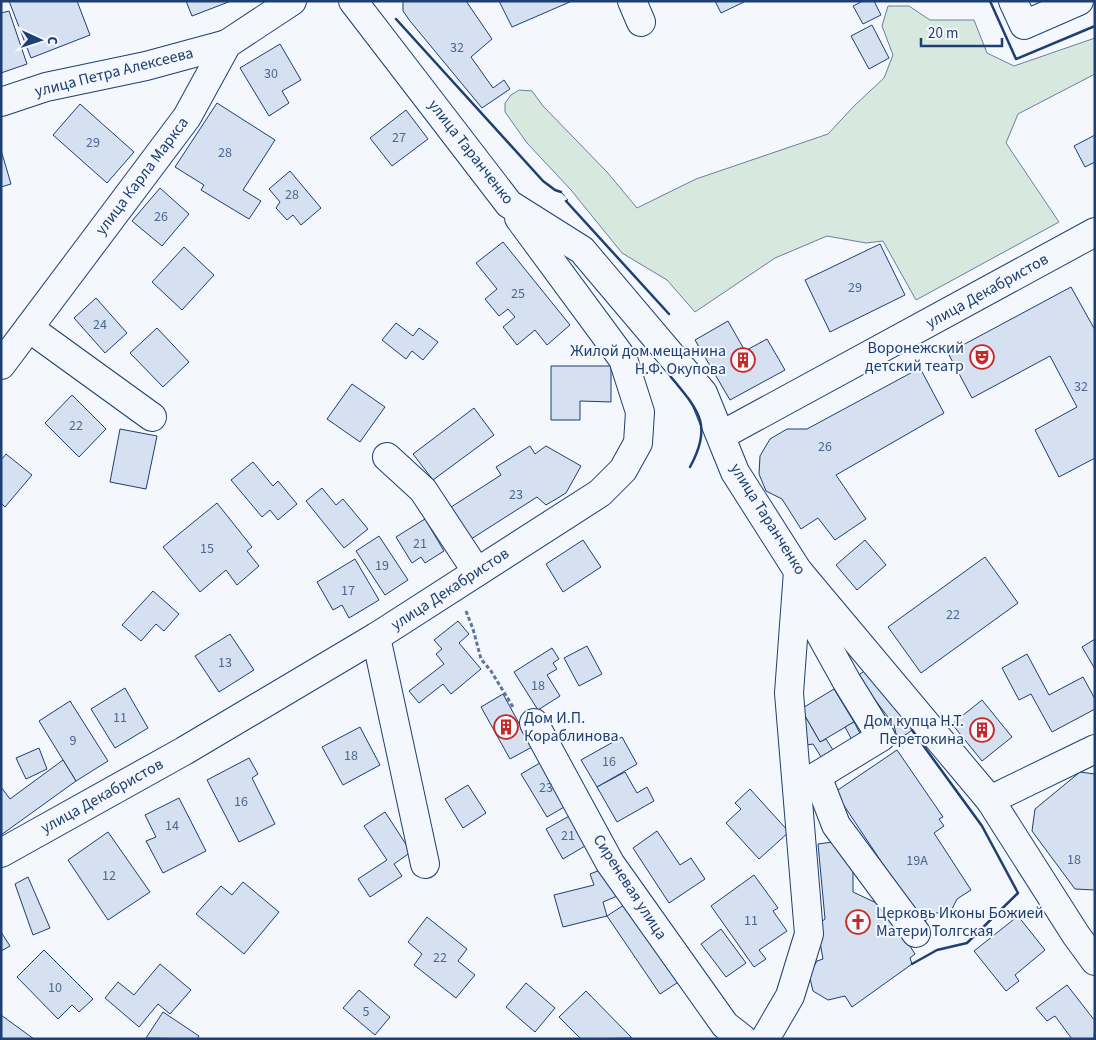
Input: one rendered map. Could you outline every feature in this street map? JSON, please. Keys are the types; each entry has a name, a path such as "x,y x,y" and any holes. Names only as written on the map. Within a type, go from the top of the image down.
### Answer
{"street":[{"name":"улица Карла Маркса","path":"1,365 187,117 227,44 292,1"},
{"name":"улица Таранченко","path":"353,1 509,204 582,250 703,393 736,472 797,581 990,800 1076,935 1095,961"},
{"path":"1013,1 1024,25 1079,1"},
{"name":"улица Петра Алексеева","path":"1,102 46,87 146,66 227,44"},
{"name":"улица Декабристов","path":"1,853 184,750 376,637 600,493 623,470 638,443 640,412 623,359 509,204"},
{"name":"улица Декабристов","path":"722,435 1095,232"},
{"path":"28,328 152,417"},
{"path":"387,457 423,490 477,572"},
{"path":"797,581 847,682 881,737 817,776 836,825 916,933"},
{"path":"764,1039 790,996 810,934 789,693 797,581"},
{"path":"376,637 425,864"},
{"name":"Сиреневая улица","path":"534,723 610,863 725,1025 743,1039"},
{"path":"990,800 1095,749"}],"path":[{"path":"462,604 473,629 481,659 491,671 521,719 534,723"}],"shaded area":[{"path":"888,6 909,6 930,20 974,20 987,53 1014,66 1095,38 1095,74 1018,114 1006,143 1059,222 916,300 883,241 866,243 827,236 775,258 695,312 667,280 622,253 571,190 527,143 505,112 505,103 511,95 519,90 532,91 543,106 607,172 637,208 696,179 828,134 884,78 893,55 882,26"}],"building":[{"path":"9,1 77,1 90,35 31,58"},
{"path":"186,1 231,1 192,16"},
{"path":"403,1 466,1 492,39 471,57 493,88 504,80 510,89 482,108 410,21 403,11"},
{"path":"499,1 572,1 512,27"},
{"path":"715,1 746,1 721,13"},
{"path":"863,1 874,1 881,15 863,24 853,6"},
{"path":"9,11 27,64 1,73 1,13"},
{"path":"872,25 889,58 869,69 851,36"},
{"path":"280,44 301,80 282,91 289,103 269,116 240,68"},
{"path":"217,103 275,140 243,190 261,201 249,219 201,190 204,185 175,167"},
{"path":"80,104 134,152 107,183 53,135"},
{"path":"406,110 428,139 392,166 370,138"},
{"path":"1095,135 1095,162 1085,167 1074,146"},
{"path":"1,150 11,184 1,187"},
{"path":"290,171 321,208 301,225 293,215 287,220 276,208 280,202 269,189"},
{"path":"160,188 189,214 162,246 132,221"},
{"path":"503,242 570,325 547,345 535,330 517,345 503,327 515,317 508,309 499,316 485,299 497,289 476,263"},
{"path":"880,244 905,295 830,332 805,280"},
{"path":"184,247 214,275 182,310 152,282"},
{"path":"1071,287 1095,330 1095,458 1059,477 1035,430 1077,407 1050,356 972,398 948,353"},
{"path":"96,298 127,333 105,353 74,318"},
{"name":"Жилой дом мещанина Н.Ф. Окупова","path":"728,321 745,351 767,339 785,370 730,400 695,340"},
{"path":"396,323 413,336 419,328 438,342 423,360 412,351 406,359 382,340"},
{"path":"157,328 189,362 163,387 130,353"},
{"path":"551,366 611,366 611,402 580,401 580,420 551,420"},
{"path":"920,368 944,413 836,475 866,519 835,540 818,518 801,529 782,499 766,491 759,474 760,456 770,439 787,429 807,429"},
{"path":"352,384 385,407 360,442 327,419"},
{"path":"72,395 106,429 79,457 45,423"},
{"path":"474,408 494,435 433,480 413,454"},
{"path":"120,429 157,436 146,489 110,482"},
{"path":"530,446 535,454 546,446 581,466 566,493 546,505 537,497 468,541 448,509 501,475 496,467"},
{"path":"6,454 32,475 5,507 1,503 1,460"},
{"path":"253,462 273,486 278,481 297,504 278,520 270,510 262,517 231,480"},
{"path":"322,488 336,505 343,499 368,529 344,548 306,501"},
{"path":"217,503 252,547 247,551 259,566 237,585 226,570 200,592 163,547"},
{"path":"425,519 444,551 425,563 421,557 412,563 396,537"},
{"path":"379,536 408,580 385,595 356,551"},
{"path":"583,540 601,567 563,592 546,564"},
{"path":"865,540 886,565 857,590 836,565"},
{"path":"985,557 1018,603 921,673 888,627"},
{"path":"355,559 379,600 349,618 342,605 333,610 317,582"},
{"path":"153,591 179,614 164,631 156,624 141,641 122,625"},
{"path":"458,621 469,634 459,643 481,669 451,694 443,684 419,703 409,691 444,664 436,654 442,649 434,640"},
{"path":"230,634 254,670 219,692 195,656"},
{"path":"1095,639 1095,669 1082,647"},
{"path":"587,646 602,674 579,686 564,658"},
{"path":"552,648 559,659 553,663 557,669 547,675 560,696 538,710 514,672"},
{"path":"1027,654 1049,695 1083,677 1095,699 1095,709 1052,732 1031,694 1019,700 1002,668"},
{"path":"866,670 912,730 907,734 900,736 896,734 894,725 857,676"},
{"path":"125,688 148,728 115,748 91,709"},
{"path":"834,689 854,722 820,742 801,709"},
{"name":"Дом И.П. Кораблинова","path":"503,694 532,747 510,759 481,707"},
{"name":"Дом купца Н.Т. Перетокина","path":"982,700 1012,737 982,761 952,724"},
{"path":"70,701 108,761 76,781 39,721"},
{"path":"801,709 820,742 826,739 835,753 823,760 813,744 800,746"},
{"path":"854,722 862,737 853,742 845,727"},
{"path":"360,727 380,765 343,785 322,747"},
{"path":"622,737 637,764 597,787 581,760"},
{"path":"39,748 47,769 26,779 16,758"},
{"path":"897,750 943,817 939,819 944,826 934,833 971,890 957,899 952,909 947,912 936,913 922,923 835,792"},
{"path":"249,758 258,774 252,778 275,824 239,842 207,780"},
{"path":"63,760 76,781 1,835 1,787 10,799"},
{"path":"545,760 571,803 547,817 521,774"},
{"path":"625,772 637,793 647,787 654,801 617,822 597,787"},
{"path":"1080,772 1095,774 1095,890 1075,889 1032,831 1035,809"},
{"path":"468,785 486,813 463,828 445,799"},
{"path":"750,789 789,832 759,859 726,823 741,809 735,803"},
{"path":"179,798 206,851 163,873 146,841 156,837 145,815"},
{"path":"385,812 411,852 394,864 402,876 370,897 358,879 387,860 364,826"},
{"path":"573,814 590,843 563,859 546,829"},
{"path":"657,831 680,865 691,858 705,879 669,903 633,848"},
{"path":"108,832 150,892 108,920 68,860"},
{"name":"Церковь Иконы Божией Матери Толгская","path":"840,841 853,869 853,892 885,907 915,954 910,958 912,964 852,1007 845,996 828,1000 813,991 809,974 817,961 823,959 817,925 825,919 818,844"},
{"path":"608,867 622,894 603,902 607,916 563,927 554,895 594,885 590,874"},
{"path":"754,875 778,908 773,911 787,931 759,950 766,959 754,967 711,906"},
{"path":"28,877 50,928 33,935 15,884"},
{"path":"243,882 279,912 244,954 196,914 221,886 232,895"},
{"path":"630,901 683,979 660,994 607,916"},
{"path":"1018,916 1045,950 1015,975 1019,981 1006,991 974,951"},
{"path":"427,917 467,949 458,961 475,975 456,998 414,965 422,954 408,942"},
{"path":"721,929 746,963 726,977 701,944"},
{"path":"1,932 10,946 1,951"},
{"path":"44,950 93,999 79,1012 72,1005 58,1019 17,977"},
{"path":"160,964 191,990 170,1014 158,1004 139,1027 105,998 118,982 134,995"},
{"path":"526,983 555,1008 535,1032 506,1007"},
{"path":"1067,985 1095,1021 1094,1039 1072,1039 1055,1016 1047,1021 1036,1008"},
{"path":"359,990 390,1017 375,1035 343,1008"},
{"path":"586,991 632,1038 581,1039 559,1017"},
{"path":"163,1012 199,1036 197,1039 146,1038"},
{"path":"1,1015 34,1039 1,1039"}],"fence":[{"path":"561,192 568,200 566,201"}],"wall":[{"path":"990,1 1016,59 1095,26"},
{"path":"396,19 543,181 561,192"},
{"path":"566,201 669,314"},
{"path":"671,377 689,400 700,419 701,440 690,467"},
{"path":"912,730 982,826 1018,893 967,943 937,950 912,964"}],"place":[{"name":"Воронежский детский театр","path":"982,357"},
{"name":"Жилой дом мещанина Н.Ф. Окупова","path":"743,360"},
{"name":"Дом И.П. Кораблинова","path":"506,727"},
{"name":"Дом купца Н.Т. Перетокина","path":"982,730"},
{"name":"Церковь Иконы Божией Матери Толгская","path":"858,922"}]}
